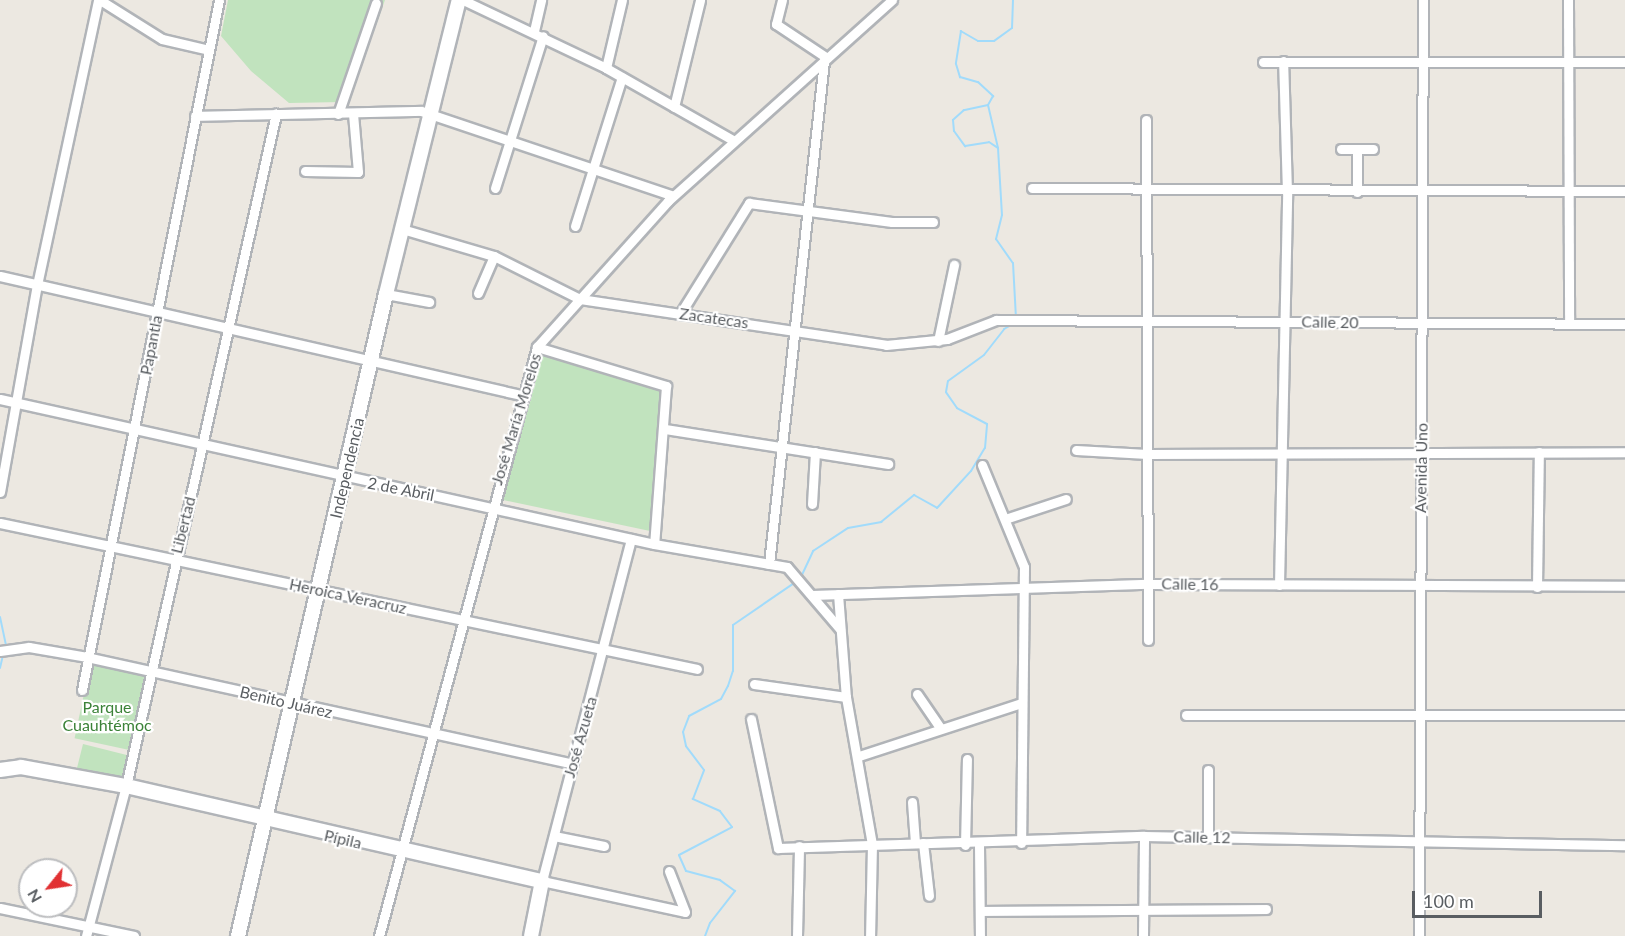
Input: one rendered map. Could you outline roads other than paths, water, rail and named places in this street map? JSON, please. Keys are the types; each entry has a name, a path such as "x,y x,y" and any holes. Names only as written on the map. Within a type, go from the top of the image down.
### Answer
{"main road":[{"name":"Independencia","path":"238,936 429,112 461,0"},
{"name":"Pípila","path":"0,770 21,767 126,786 399,852 542,881"},
{"name":"José Azueta","path":"531,936 542,881"}],"street":[{"path":"0,492 37,285 99,0 162,39 209,50"},
{"name":"Papantla","path":"82,690 219,0"},
{"path":"461,0 534,31 606,68 733,140"},
{"path":"534,31 541,0"},
{"path":"606,68 622,0"},
{"path":"674,107 700,0"},
{"path":"782,0 776,24 826,59 779,447 769,564 787,567 840,629"},
{"name":"José María Morelos","path":"379,936 490,506 537,347 673,196 892,0"},
{"name":"Avenida Uno","path":"1419,936 1423,324 1420,191 1424,0"},
{"path":"1568,0 1569,324"},
{"path":"338,114 376,3"},
{"path":"495,188 543,36"},
{"path":"1263,62 1424,60 1625,62"},
{"path":"1279,585 1287,192 1283,61"},
{"path":"575,226 594,172 622,77"},
{"path":"195,116 429,112 509,144 673,196"},
{"name":"Libertad","path":"88,931 126,786 149,670 202,447 276,114"},
{"path":"305,171 358,172 353,114"},
{"path":"1146,120 1148,640"},
{"path":"1341,149 1373,149"},
{"path":"1357,150 1357,192"},
{"path":"1032,188 1287,192 1625,191"},
{"path":"680,314 749,203 807,212 933,222"},
{"name":"Zacatecas","path":"402,230 494,256 580,298 886,345 938,341 996,320 1034,319"},
{"path":"478,292 494,256"},
{"path":"938,341 954,265"},
{"path":"0,276 521,395"},
{"path":"386,294 429,302"},
{"name":"Calle 20","path":"1034,319 1147,322 1625,324"},
{"path":"537,347 666,386 665,429 654,544"},
{"name":"2 de Abril","path":"0,399 202,447 490,506 654,544 769,564"},
{"path":"665,429 888,464"},
{"path":"1076,450 1147,454 1625,452"},
{"path":"812,504 815,452"},
{"path":"1537,587 1539,452"},
{"path":"982,465 1024,567 1021,843"},
{"path":"1005,519 1066,499"},
{"name":"Heroica Veracruz","path":"0,523 320,589 605,653 697,669"},
{"name":"José Azueta","path":"542,881 572,764 605,653 632,539"},
{"name":"Calle 16","path":"811,594 1148,584 1625,586"},
{"path":"838,594 846,697 859,756 872,844 870,936"},
{"name":"Benito Juárez","path":"0,651 29,647 87,657 432,736 572,764"},
{"path":"754,684 846,697"},
{"path":"917,694 941,729"},
{"path":"859,756 1021,703"},
{"path":"1186,715 1625,715"},
{"name":"Calle 12","path":"752,719 778,848 919,843 979,845 1144,836 1418,843 1625,845"},
{"path":"965,845 967,759"},
{"path":"1208,770 1208,837"},
{"path":"912,802 929,896"},
{"path":"554,836 604,846"},
{"path":"1143,936 1144,836"},
{"path":"979,845 980,936"},
{"path":"797,936 799,846"},
{"name":"Pípila","path":"542,881 685,912 669,871"},
{"path":"0,909 88,931 134,936"},
{"path":"980,911 1266,909"}],"waterway":[{"path":"1013,0 1012,28 994,41 978,41 961,31 956,64 960,77 978,82 993,96 988,105 998,148 1002,215 996,239 1013,263 1016,318"},
{"path":"988,105 964,110 953,120 954,131 965,146 989,142 998,148"},
{"path":"801,577 813,551 848,528 881,522 914,495 937,508 971,471 985,448 987,424 957,408 946,392 948,381 984,355 1004,329 1015,323"},
{"path":"705,936 710,923 735,891 720,880 686,871 679,855 732,827 720,811 693,799 704,770 686,746 683,732 689,716 721,699 728,686 733,671 733,625 797,581"},
{"path":"0,617 6,646"},
{"path":"0,668 3,655"}],"park label":[{"name":"Parque Cuauhtémoc","path":"107,716"}]}
